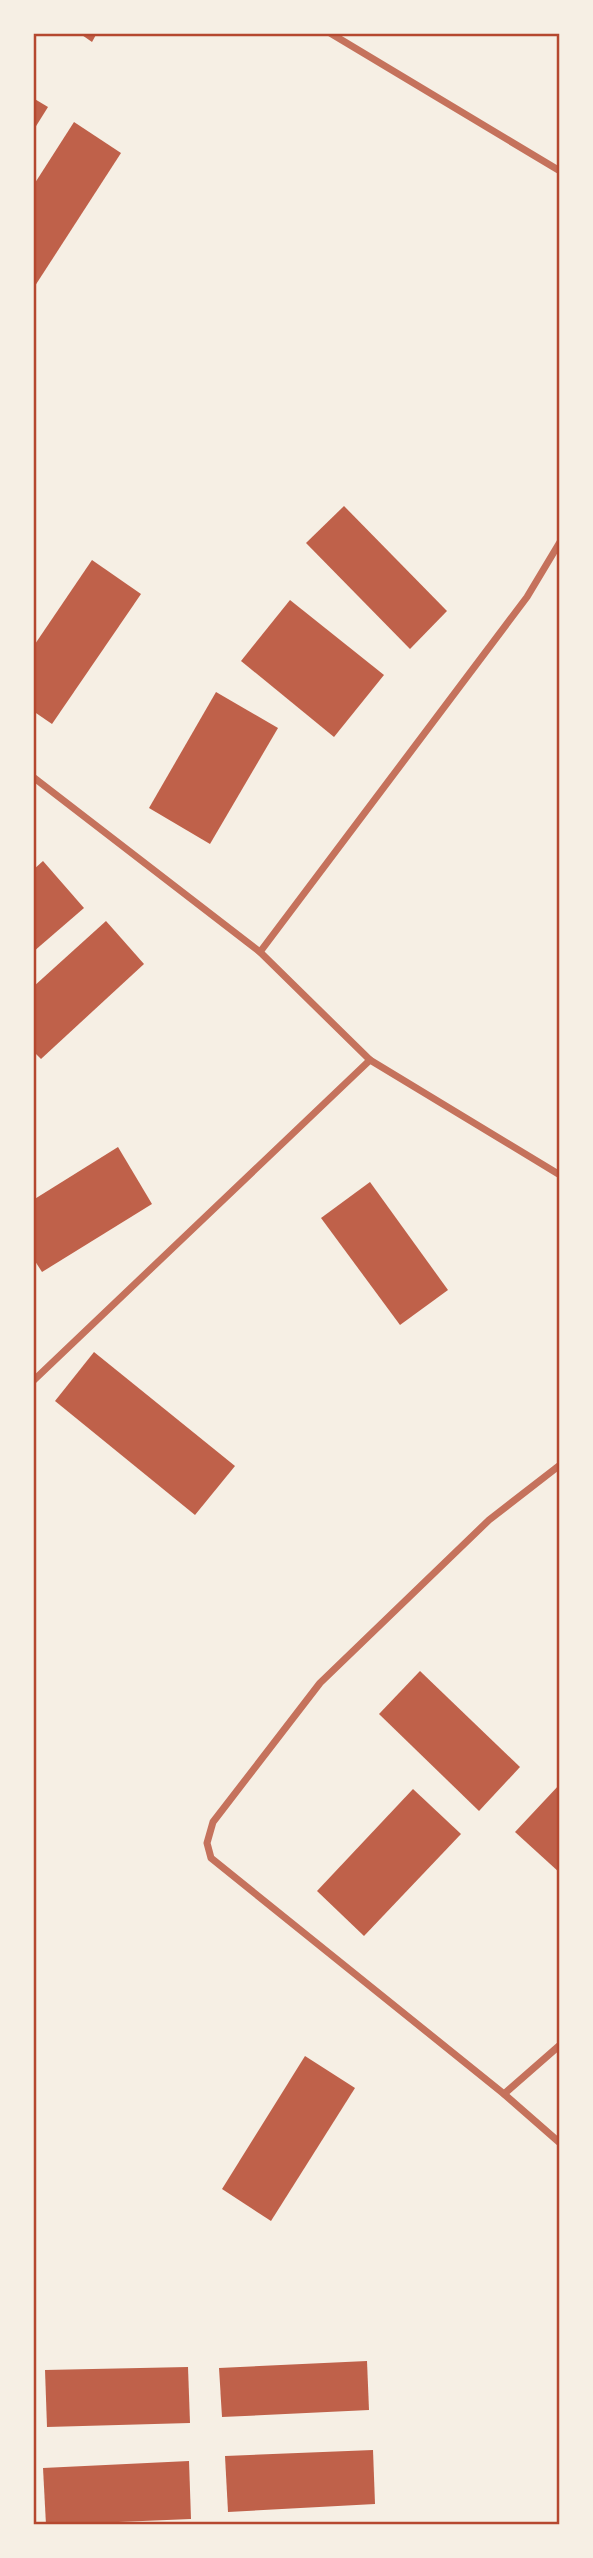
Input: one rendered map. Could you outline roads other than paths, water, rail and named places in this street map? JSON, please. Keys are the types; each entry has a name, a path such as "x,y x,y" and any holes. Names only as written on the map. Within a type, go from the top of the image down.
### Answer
{"street":[{"path":"330,33 560,171"},
{"path":"260,952 527,597 560,542"},
{"path":"33,777 260,952 370,1060 560,1175"},
{"path":"33,1381 370,1060"},
{"path":"560,1465 489,1520 320,1683 213,1822 207,1843 211,1858 504,2094 560,2143"},
{"path":"504,2094 560,2045"}]}
